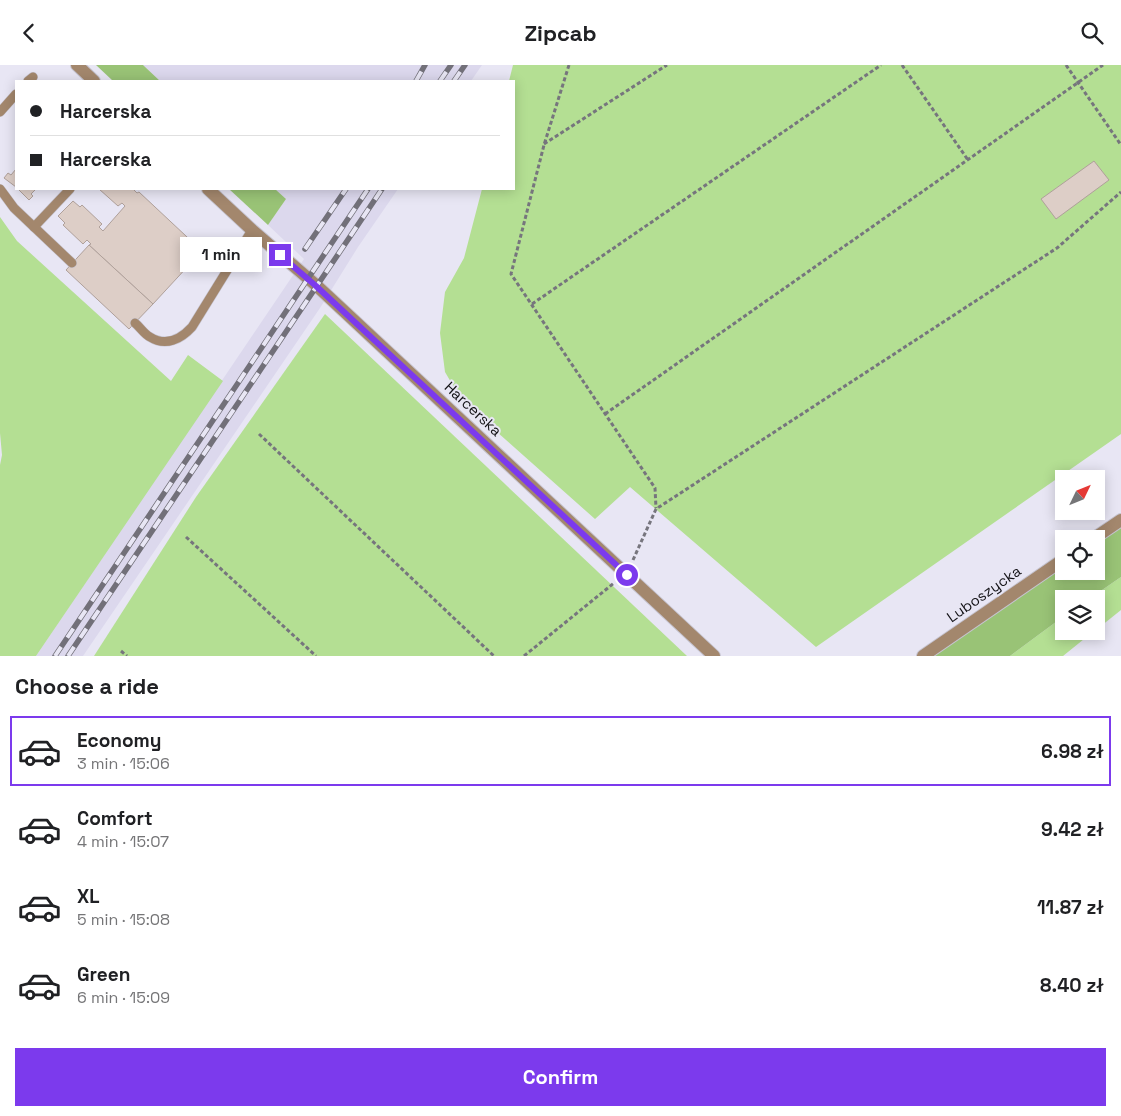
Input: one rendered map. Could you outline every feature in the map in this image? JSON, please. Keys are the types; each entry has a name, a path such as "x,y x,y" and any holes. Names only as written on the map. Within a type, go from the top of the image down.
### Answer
{"street":[{"path":"77,65 93,80"},
{"name":"Harcerska","path":"209,190 316,286 714,656"},
{"path":"1105,530 1121,519"},
{"name":"Luboszycka","path":"923,656 1055,565"}],"lane":[{"path":"0,112 15,95"},
{"path":"0,189 14,208 72,263"},
{"path":"34,227 69,190"},
{"path":"135,323 150,337 168,342 182,337 192,327 252,230"}],"path":[{"path":"524,656 627,575 656,509 655,488 511,274 544,145 569,65"},
{"path":"544,145 667,65"},
{"path":"532,304 880,65"},
{"path":"902,65 968,160"},
{"path":"1066,65 1121,145"},
{"path":"605,414 1103,65"},
{"path":"656,509 1057,248 1121,192"},
{"path":"259,434 494,656"},
{"path":"186,537 316,656"},
{"path":"121,651 127,656"}],"shaded area":[{"path":"143,65 482,65 472,80 159,80"},
{"path":"276,190 397,190 358,247 320,308 83,656 36,656 304,259 268,225 286,199"}],"green space":[{"path":"96,65 143,65 159,80 112,80"},
{"path":"513,65 1121,65 1121,434 1069,470 1055,470 1055,480 816,647 630,487 595,519 462,401 445,372 440,333 445,292 464,258 482,190 515,190 515,80 509,80"},
{"path":"230,190 276,190 286,199 268,225"},
{"path":"0,217 17,241 171,381 188,355 223,381 36,656 0,656 0,465 2,455 0,433"},
{"path":"325,314 687,656 94,656 196,497"},
{"path":"1121,520 1121,577 1102,590 1055,590 1055,623 1010,656 923,656 1055,565 1055,580 1105,580 1105,532"},
{"path":"1121,577 1121,610 1105,623 1105,590 1102,590"},
{"path":"1055,623 1055,640 1083,640 1063,656 1010,656"}],"building":[{"path":"1094,161 1109,180 1056,219 1041,199"},
{"path":"15,170 15,186 4,178 8,173 11,175"},
{"path":"19,190 35,190 29,200"},
{"path":"100,190 134,190 137,193 139,192 202,251 153,304 89,245 91,244 87,240 83,244 63,225 65,223 58,216 73,201 80,207 82,205 102,224 99,227 103,231 125,206 122,203 118,206"},
{"path":"89,245 153,304 129,329 66,270"}],"railway":[{"path":"417,80 425,65"},
{"path":"441,80 451,65"},
{"path":"455,80 465,65"},
{"path":"305,249 345,190"},
{"path":"55,656 367,190"},
{"path":"68,656 381,190"}],"route":[{"path":"280,255 316,286 627,575"}]}
